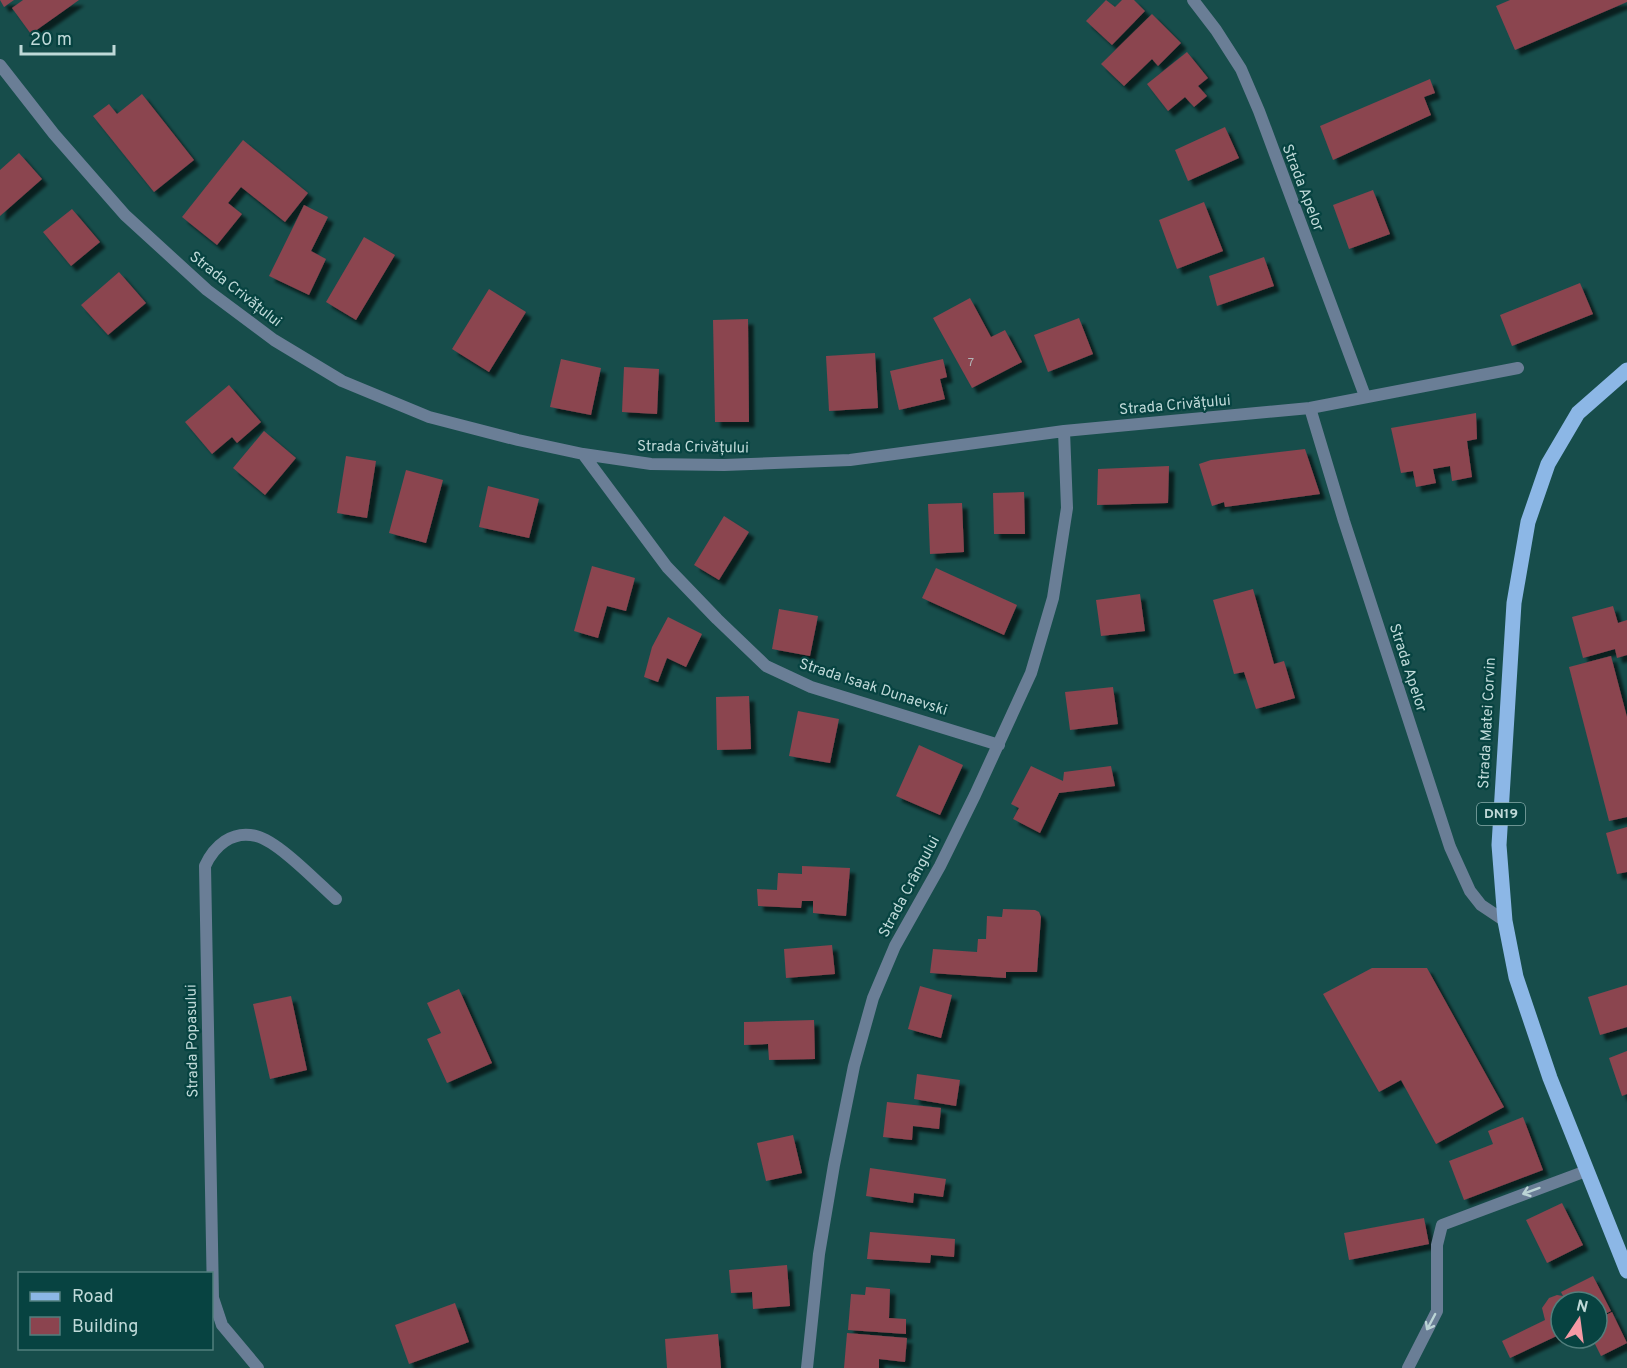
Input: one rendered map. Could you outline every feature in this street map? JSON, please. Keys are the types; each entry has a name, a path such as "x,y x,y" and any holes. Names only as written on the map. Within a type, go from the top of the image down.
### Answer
{"main road":[{"name":"Strada Matei Corvin","path":"1627,370 1578,413 1548,464 1528,522 1514,603 1500,845 1505,921 1516,977 1550,1078 1627,1271"}],"street":[{"name":"Strada Apelor","path":"1193,0 1241,69 1259,111 1365,396"},
{"name":"Strada Crivățului","path":"0,65 54,134 125,215 207,290 274,340 342,381 429,417 518,441 583,454 651,464 724,465 850,460 1064,431 1310,408 1518,368"},
{"name":"Strada Apelor","path":"1310,408 1450,848 1470,891 1481,905 1505,921"},
{"name":"Strada Crângului","path":"807,1368 819,1254 854,1066 873,998 895,946 940,866 1031,673 1053,598 1067,508 1064,431"},
{"name":"Strada Isaak Dunaevski","path":"583,454 667,567 766,666 811,687 999,745"},
{"name":"Strada Popasului","path":"213,1272 205,866 211,853 221,843 237,836 256,836 276,847 336,899"},
{"path":"1408,1368 1437,1311 1437,1245 1442,1225 1586,1171"},
{"name":"Strada Popasului","path":"213,1298 222,1325 258,1368"}],"building":[{"path":"0,0 14,0 4,7"},
{"path":"23,0 79,0 31,34 12,8"},
{"path":"1106,0 1115,7 1122,0 1134,0 1145,11 1112,45 1086,21"},
{"path":"1510,0 1627,0 1627,2 1515,50 1496,6"},
{"path":"1152,14 1181,43 1158,66 1152,59 1124,86 1101,64"},
{"path":"1187,52 1208,78 1198,86 1207,96 1194,107 1185,97 1168,111 1147,84"},
{"path":"1430,79 1435,93 1424,97 1431,115 1333,160 1320,126"},
{"path":"142,94 194,160 154,192 93,116 109,104 117,114"},
{"path":"1225,127 1239,158 1188,181 1175,150"},
{"path":"243,140 308,193 285,222 241,187 228,203 242,214 217,245 182,217"},
{"path":"19,153 42,179 0,216 0,170"},
{"path":"1373,190 1390,234 1349,249 1333,205"},
{"path":"1204,202 1223,251 1177,269 1159,220"},
{"path":"304,205 328,217 311,251 326,259 309,295 269,276"},
{"path":"72,209 100,242 71,266 43,232"},
{"path":"364,237 395,255 356,320 326,302"},
{"path":"1264,257 1274,286 1217,306 1209,276"},
{"path":"119,272 146,303 108,335 81,305"},
{"path":"1580,283 1593,314 1512,346 1500,315"},
{"path":"489,289 526,312 489,372 452,349"},
{"path":"970,298 991,337 1005,330 1022,362 972,388 933,318"},
{"path":"1079,318 1093,354 1048,372 1034,335"},
{"path":"748,319 749,422 715,422 713,320"},
{"path":"875,353 878,408 829,411 826,356"},
{"path":"561,359 601,368 591,415 550,407"},
{"path":"943,359 947,377 940,379 945,399 899,410 890,371"},
{"path":"624,367 659,369 657,414 622,412"},
{"path":"229,385 261,422 237,443 232,437 212,454 185,422"},
{"path":"1476,413 1477,439 1467,441 1472,477 1452,481 1450,466 1433,469 1436,483 1416,487 1413,471 1401,473 1391,428"},
{"path":"264,431 296,458 265,495 233,468"},
{"path":"1305,449 1320,494 1225,507 1224,502 1212,506 1199,464 1211,460"},
{"path":"346,456 376,461 367,518 337,513"},
{"path":"1169,466 1168,503 1097,505 1098,469"},
{"path":"406,470 443,480 426,543 389,533"},
{"path":"488,486 539,499 529,538 479,527"},
{"path":"1024,492 1025,534 994,534 993,493"},
{"path":"962,503 964,552 930,554 928,504"},
{"path":"724,516 749,532 719,580 694,565"},
{"path":"592,566 635,578 626,611 607,606 598,638 574,631"},
{"path":"936,568 1017,605 1004,635 922,598"},
{"path":"1253,589 1274,664 1284,661 1295,698 1256,709 1244,672 1234,674 1213,600"},
{"path":"1140,594 1145,631 1101,636 1096,600"},
{"path":"1613,606 1618,623 1627,620 1627,655 1617,658 1615,649 1583,658 1572,617"},
{"path":"779,609 818,616 810,656 772,649"},
{"path":"668,617 702,634 686,667 667,658 658,682 644,677 652,647"},
{"path":"1611,656 1627,717 1627,817 1609,821 1569,667"},
{"path":"1113,687 1118,724 1070,730 1065,692"},
{"path":"749,696 751,749 717,750 716,697"},
{"path":"798,711 839,719 830,763 789,756"},
{"path":"919,745 963,765 940,815 896,796"},
{"path":"1031,766 1063,781 1064,772 1111,766 1115,786 1059,793 1040,833 1013,819 1019,808 1011,804"},
{"path":"1627,827 1627,872 1617,874 1606,833"},
{"path":"802,866 850,868 846,916 813,913 813,901 802,901 801,908 758,906 757,889 777,890 778,873 802,874"},
{"path":"1003,909 1039,912 1041,917 1037,972 1006,972 1006,978 930,973 933,949 977,952 978,939 986,939 987,916 1002,917"},
{"path":"832,945 835,974 786,978 784,949"},
{"path":"1372,968 1427,968 1504,1107 1436,1144 1401,1080 1379,1092 1323,994"},
{"path":"1627,985 1627,1027 1600,1035 1588,997"},
{"path":"920,986 952,995 941,1038 908,1029"},
{"path":"459,989 492,1063 447,1083 427,1039 441,1033 427,1003"},
{"path":"291,996 307,1070 270,1079 253,1004"},
{"path":"814,1020 815,1059 769,1060 768,1044 744,1045 744,1022"},
{"path":"1627,1051 1627,1094 1622,1096 1609,1058"},
{"path":"917,1074 960,1080 956,1106 914,1099"},
{"path":"887,1102 941,1108 939,1129 913,1126 912,1140 883,1137"},
{"path":"1523,1117 1543,1170 1464,1200 1449,1161 1493,1144 1488,1131"},
{"path":"793,1135 802,1173 766,1181 757,1143"},
{"path":"870,1168 946,1179 943,1197 914,1193 913,1203 866,1196"},
{"path":"1562,1203 1583,1245 1547,1263 1526,1220"},
{"path":"1424,1218 1429,1244 1349,1260 1344,1233"},
{"path":"870,1232 955,1239 954,1257 931,1255 930,1263 867,1259"},
{"path":"787,1265 790,1306 753,1309 752,1292 731,1293 729,1270"},
{"path":"1593,1276 1600,1290 1565,1290"},
{"path":"866,1287 890,1289 889,1318 906,1319 906,1334 848,1330 851,1294 865,1295"},
{"path":"1549,1298 1549,1340 1510,1358 1502,1341 1545,1320 1542,1308"},
{"path":"455,1303 469,1342 409,1364 395,1325"},
{"path":"1612,1312 1627,1343 1601,1356 1598,1350 1609,1350 1609,1313"},
{"path":"847,1333 907,1338 905,1362 879,1359 879,1368 844,1368"},
{"path":"718,1334 721,1368 667,1368 665,1339"}]}
